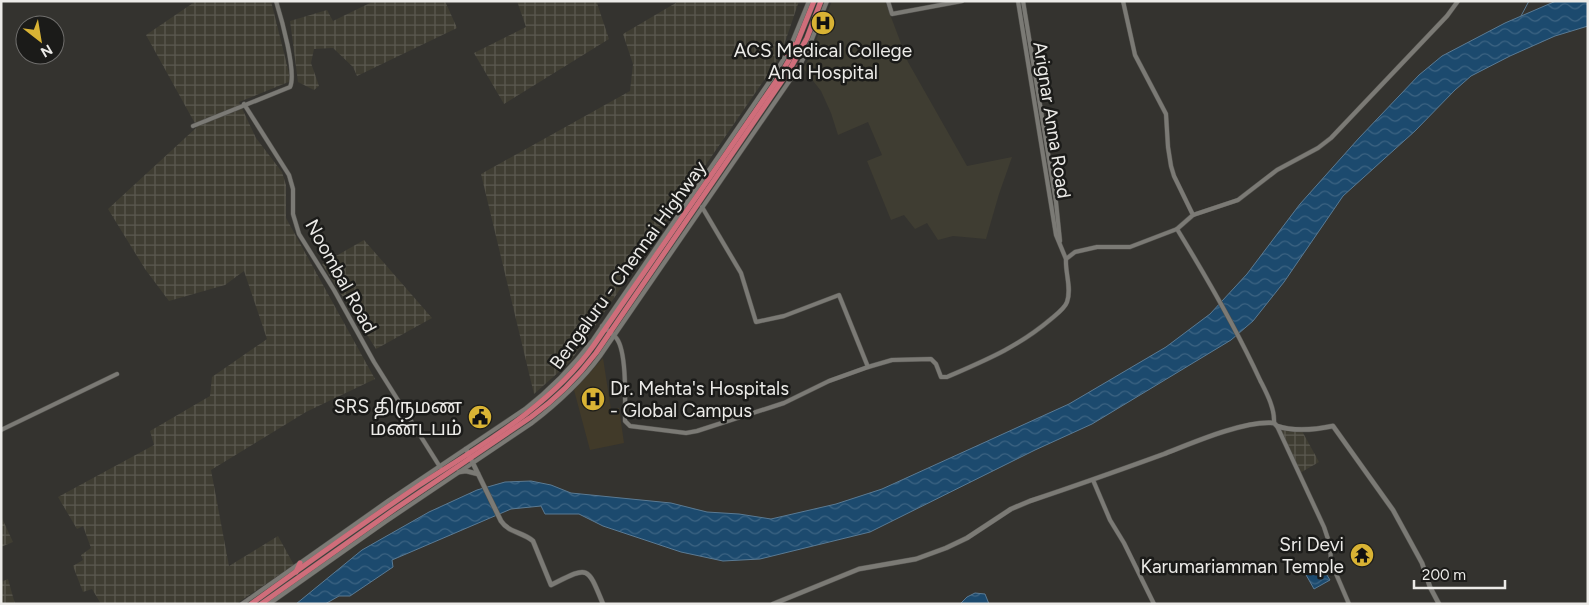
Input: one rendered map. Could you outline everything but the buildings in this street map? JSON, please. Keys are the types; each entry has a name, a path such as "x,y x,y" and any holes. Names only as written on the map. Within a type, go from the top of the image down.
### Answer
{"highway":[{"path":"799,47 802,32 814,1"},
{"path":"799,47 810,31 821,1"},
{"path":"804,14 806,22"},
{"path":"786,54 802,32"},
{"name":"Bengaluru - Chennai Highway","path":"261,604 469,456 550,395 608,331 768,103 790,70 799,47"},
{"name":"Bengaluru - Chennai Highway","path":"608,331 799,47"},
{"path":"768,103 791,73 799,67"},
{"name":"Bengaluru - Chennai Highway","path":"250,604 441,468 469,456"},
{"path":"311,555 322,553"},
{"path":"295,572 300,563"},
{"path":"268,604 271,596"}],"main road":[{"path":"773,604 858,569 916,558 946,548 967,538 1011,510 1196,441 1259,423 1283,428 1309,430 1333,426 1393,510 1422,563 1430,587 1439,604"},
{"path":"469,456 500,519 507,528 533,541 551,585 582,570 591,576 603,604"},
{"path":"459,472 469,471 479,476"}],"street":[{"path":"193,126 290,86 292,82 289,53 276,1"},
{"path":"268,604 459,472 469,456 532,422 565,396 594,364 608,331 768,85 786,54 808,1"},
{"path":"608,331 702,207 799,67 828,1"},
{"path":"888,1 892,14 962,1"},
{"name":"Arignar Anna Road","path":"868,367 892,360 928,358 934,361 941,377 944,378 1001,354 1041,328 1067,303 1069,289 1066,259 1056,235 1018,1"},
{"name":"Arignar Anna Road","path":"1023,1 1056,202 1060,243"},
{"path":"1123,1 1135,55 1147,74 1166,114 1171,166 1192,215"},
{"path":"1066,259 1075,252 1097,247 1130,247 1177,229 1192,215 1238,200 1277,170 1318,148 1331,138 1447,16 1458,1"},
{"name":"Noombal Road","path":"244,104 289,175 293,191 292,214 299,234 334,290 377,368 441,468"},
{"path":"608,331 619,342 622,359 626,423 630,426 686,433 697,431 784,403 830,380 868,367 839,295 784,316 756,322 741,273 702,207"},
{"path":"1177,229 1241,341 1268,396 1275,425 1323,525 1330,545 1332,562 1349,604"},
{"path":"1,430 117,374"},
{"path":"242,604 311,555 441,468"},
{"path":"1093,480 1110,520 1124,543 1154,604"}],"shaded area":[{"path":"192,1 271,1 291,81 239,102 256,138 282,172 286,185 286,218 375,379 306,412 211,470 229,566 278,536 294,565 236,604 101,604 92,589 83,592 73,566 83,560 81,555 91,548 83,526 77,529 58,497 154,445 150,431 210,396 212,377 267,339 244,271 225,285 169,301 145,269 108,209 197,127 146,35 193,3"},
{"path":"374,1 445,1 457,28 357,76 353,67 333,48 314,49 311,63 319,86 314,90 298,82 290,21 327,10 333,21"},
{"path":"517,1 602,1 597,3 609,39 504,104 474,53 526,27"},
{"path":"679,1 799,1 780,57 570,362 534,394 481,174 630,91 633,64 623,34"},
{"name":"ACS Medical College And Hospital","path":"832,1 885,1 908,62 967,166 1012,157 986,239 953,236 938,240 927,223 915,229 904,215 891,220 867,161 882,155 868,122 838,135 821,91 803,68"},
{"path":"364,240 432,318 376,349 322,264"},
{"name":"Dr. Mehta's Hospitals - Global Campus","path":"603,358 611,410 619,408 624,443 590,450 574,390"},
{"path":"1279,429 1302,431 1319,462 1300,473"},
{"path":"1,516 13,542 1,547"},
{"path":"8,579 15,604 1,604 1,582"}],"water":[{"path":"1556,1 1588,1 1588,26 1555,36 1510,56 1471,76 1455,90 1415,131 1343,196 1284,282 1253,321 1231,340 1092,424 1035,450 870,532 760,559 723,561 681,552 603,526 579,514 545,514 541,506 511,509 392,560 393,567 350,596 339,596 325,604 296,604 362,550 429,512 477,490 505,482 531,481 551,485 571,493 671,503 707,512 771,519 836,504 882,489 1069,404 1166,347 1210,314 1247,274 1300,204 1419,75 1442,56 1505,23"},
{"path":"1320,564 1330,580 1314,589 1305,573"},
{"path":"975,593 985,594 989,604 960,604 967,597"}],"waterway":[{"path":"1521,16 1529,1"}],"place":[{"name":"ACS Medical College And Hospital","path":"823,23"},
{"name":"Dr. Mehta's Hospitals - Global Campus","path":"593,399"},
{"name":"SRS திருமண மண்டபம்","path":"480,417"},
{"name":"Sri Devi Karumariamman Temple","path":"1362,555"}]}
